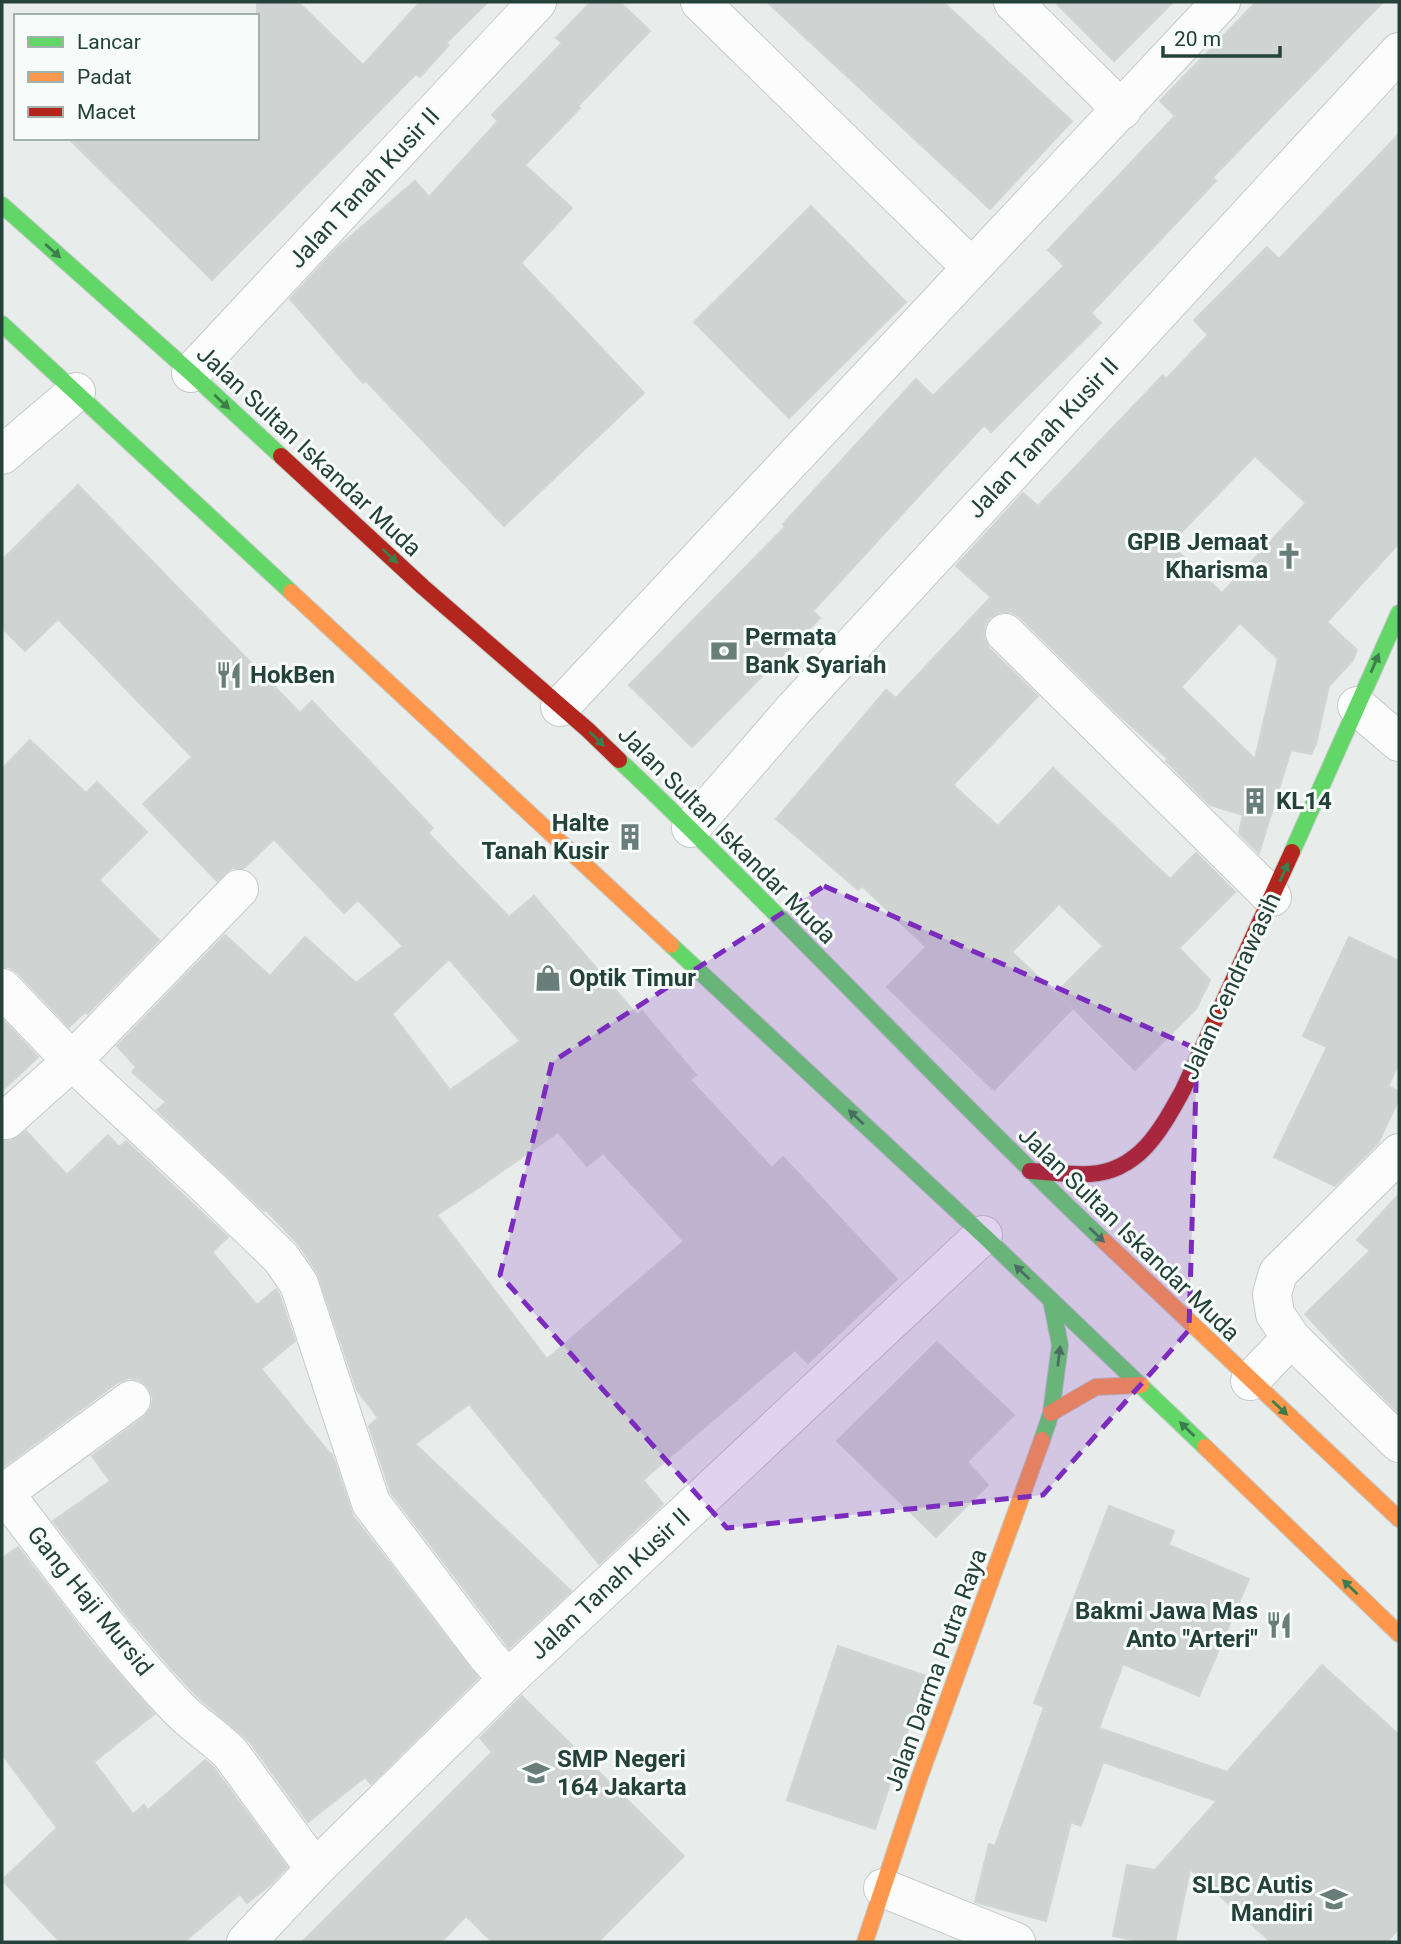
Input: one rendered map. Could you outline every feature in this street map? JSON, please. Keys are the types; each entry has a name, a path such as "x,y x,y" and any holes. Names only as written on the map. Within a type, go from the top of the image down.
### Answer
{"main road":[{"name":"Jalan Sultan Iskandar Muda","path":"2,205 191,373 423,587 588,730 691,828 1030,1171 1250,1381 1398,1515"},
{"path":"2,324 983,1235 1399,1634"},
{"name":"Jalan Cendrawasih","path":"1030,1171 1092,1174 1119,1167 1144,1151 1166,1121 1183,1090 1272,897 1399,613"},
{"name":"Jalan Darma Putra Raya","path":"865,1942 919,1779 1051,1413 1060,1345 1051,1300"},
{"path":"1051,1413 1096,1387 1141,1385"}],"street":[{"name":"Jalan Tanah Kusir II","path":"191,373 537,2"},
{"path":"700,2 971,267"},
{"path":"1013,2 1122,110"},
{"path":"560,707 1221,2"},
{"name":"Jalan Tanah Kusir II","path":"691,828 794,709 1399,52"},
{"path":"2,455 76,392"},
{"path":"1005,633 1272,897"},
{"path":"1357,706 1399,742"},
{"path":"6,1120 72,1061 239,889"},
{"path":"2,988 72,1061 272,1249 299,1284 371,1503 488,1657 508,1679"},
{"path":"1399,1153 1278,1273 1272,1294 1275,1314 1291,1338 1399,1443"},
{"name":"Jalan Tanah Kusir II","path":"246,1942 315,1869 508,1679 983,1235"},
{"path":"1250,1381 1291,1338"},
{"path":"3,1492 131,1400"},
{"name":"Gang Haji Mursid","path":"3,1492 107,1626 188,1717 231,1754 315,1869"},
{"path":"883,1888 1016,1942"}],"highlighted area":[{"path":"824,886 1197,1049 1189,1330 1043,1495 727,1528 500,1275 552,1062"}],"building":[{"path":"257,2 298,2 363,65 420,2 488,2 446,43 449,45 420,77 416,74 212,280 70,140 259,140"},
{"path":"591,2 620,2 650,31 525,165 572,208 521,263 644,393 504,526 366,381 363,383 290,299 336,249 415,181 429,197 498,121 492,115 562,43 556,38"},
{"path":"767,2 943,2 1072,121 990,209"},
{"path":"1055,2 1173,2 1114,61"},
{"path":"1256,2 1383,2 1213,177 1216,181 1091,313 1101,323 991,432 984,425 813,611 820,618 692,747 629,685 785,527 783,524 916,379 933,396 1064,266 1048,250 1175,116 1160,101"},
{"path":"1399,134 1399,543 1327,622 1357,650 1353,660 1329,686 1316,744 1311,754 1291,750 1259,853 1239,833 1243,815 1210,805 1166,761 1168,759 1118,714 1020,617 1011,612 1000,612 990,617 984,627 984,638 989,648 1038,696 953,785 998,826 1053,768 1170,879 1196,853 1235,892 1179,948 1210,980 1196,1009 1135,1070 1057,992 1103,946 1059,904 1012,952 1072,1009 994,1090 887,987 926,947 862,886 858,890 776,819 886,690 896,698 991,597 956,566 1023,493 1038,506 1163,375 1166,379 1208,335 1194,320 1267,247 1279,259","holes":["1255,456 1306,503 1222,593 1170,544","1240,623 1278,659 1255,759 1181,687"]},
{"path":"811,206 906,302 789,418 694,322"},
{"path":"78,485 300,713 312,701 433,828 428,833 509,917 534,896 637,1015 642,1011 696,1075 690,1080 772,1168 783,1157 897,1279 808,1363 795,1350 643,1480 663,1504 599,1564 469,1404 415,1444 571,1591 509,1648 391,1493 369,1426 378,1418 357,1390 317,1272 299,1245 266,1210 157,1110 166,1102 132,1072 136,1067 117,1046 225,935 270,976 305,937 356,983 403,946 358,900 344,913 274,839 244,868 232,868 217,881 143,804 192,757 58,619 25,651 2,628 2,560","holes":["449,959 520,1041 450,1090 392,1014","558,1132 587,1166 603,1153 684,1241 547,1359 437,1215"]},
{"path":"30,740 86,793 97,782 147,832 99,880 159,940 87,1014 85,1012 69,1027 18,973 9,967 2,967 2,769"},
{"path":"1349,937 1399,961 1399,1063 1388,1086 1399,1092 1399,1099 1378,1143 1335,1186 1274,1157 1327,1047 1303,1036"},
{"path":"2,1019 38,1057 2,1091"},
{"path":"26,1131 67,1175 108,1135 119,1147 126,1141 228,1237 212,1252 257,1305 276,1289 295,1341 261,1369 332,1454 353,1516 478,1678 371,1784 365,1777 308,1822 249,1741 199,1698 171,1668 53,1521 110,1481 92,1456 144,1417 151,1408 153,1398 148,1387 139,1380 129,1378 118,1382 2,1468 2,1141 11,1141"},
{"path":"1399,1194 1399,1413 1305,1314 1370,1251 1357,1240"},
{"path":"937,1342 1014,1415 967,1462 988,1485 936,1537 837,1441"},
{"path":"1109,1506 1174,1531 1169,1545 1249,1579 1199,1696 1123,1664 1099,1728 1227,1772 1322,1665 1399,1735 1399,1928 1387,1942 1271,1942 1190,1869 1175,1942 1143,1942 1113,1936 1127,1865 1155,1870 1217,1801 1103,1762 1081,1826 1071,1822 1046,1921 975,1902 989,1844 995,1846 1044,1707 1034,1703"},
{"path":"18,1547 92,1643 154,1714 94,1762 133,1814 144,1805 148,1810 205,1760 214,1768 287,1867 247,1903 240,1894 184,1942 60,1942 2,1880 57,1828 2,1754 2,1558"},
{"path":"838,1646 926,1676 875,1829 787,1800"},
{"name":"SMP Negeri 164 Jakarta","path":"522,1696 684,1856 598,1942 492,1942 466,1916 441,1942 302,1942 492,1752 480,1738"}],"traffic: fast":[{"path":"2,205 281,456"},
{"path":"2,324 291,592"},
{"path":"1292,852 1399,613"},
{"path":"619,760 742,879 982,1123 1105,1242"},
{"path":"671,945 983,1235 1205,1447"},
{"path":"1042,1440 1051,1413 1060,1345 1051,1300"}],"traffic: slow":[{"path":"291,592 671,945"},
{"path":"1105,1242 1399,1519"},
{"path":"1051,1413 1096,1387 1141,1385"},
{"path":"865,1942 919,1779 1042,1440"},
{"path":"1205,1447 1399,1634"}],"traffic: jam":[{"path":"281,456 423,587 619,760"},
{"path":"1030,1171 1083,1174 1107,1171 1136,1156 1158,1132 1183,1090 1292,852"}],"place":[{"name":"GPIB Jemaat Kharisma","path":"1289,556"},
{"name":"Permata Bank Syariah","path":"724,651"},
{"name":"HokBen","path":"229,675"},
{"name":"KL14","path":"1255,801"},
{"name":"Halte Tanah Kusir","path":"630,837"},
{"name":"Optik Timur","path":"548,978"},
{"name":"Bakmi Jawa Mas Anto \"Arteri\"","path":"1279,1625"},
{"name":"SMP Negeri 164 Jakarta","path":"536,1773"},
{"name":"SLBC Autis Mandiri","path":"1334,1899"}]}
